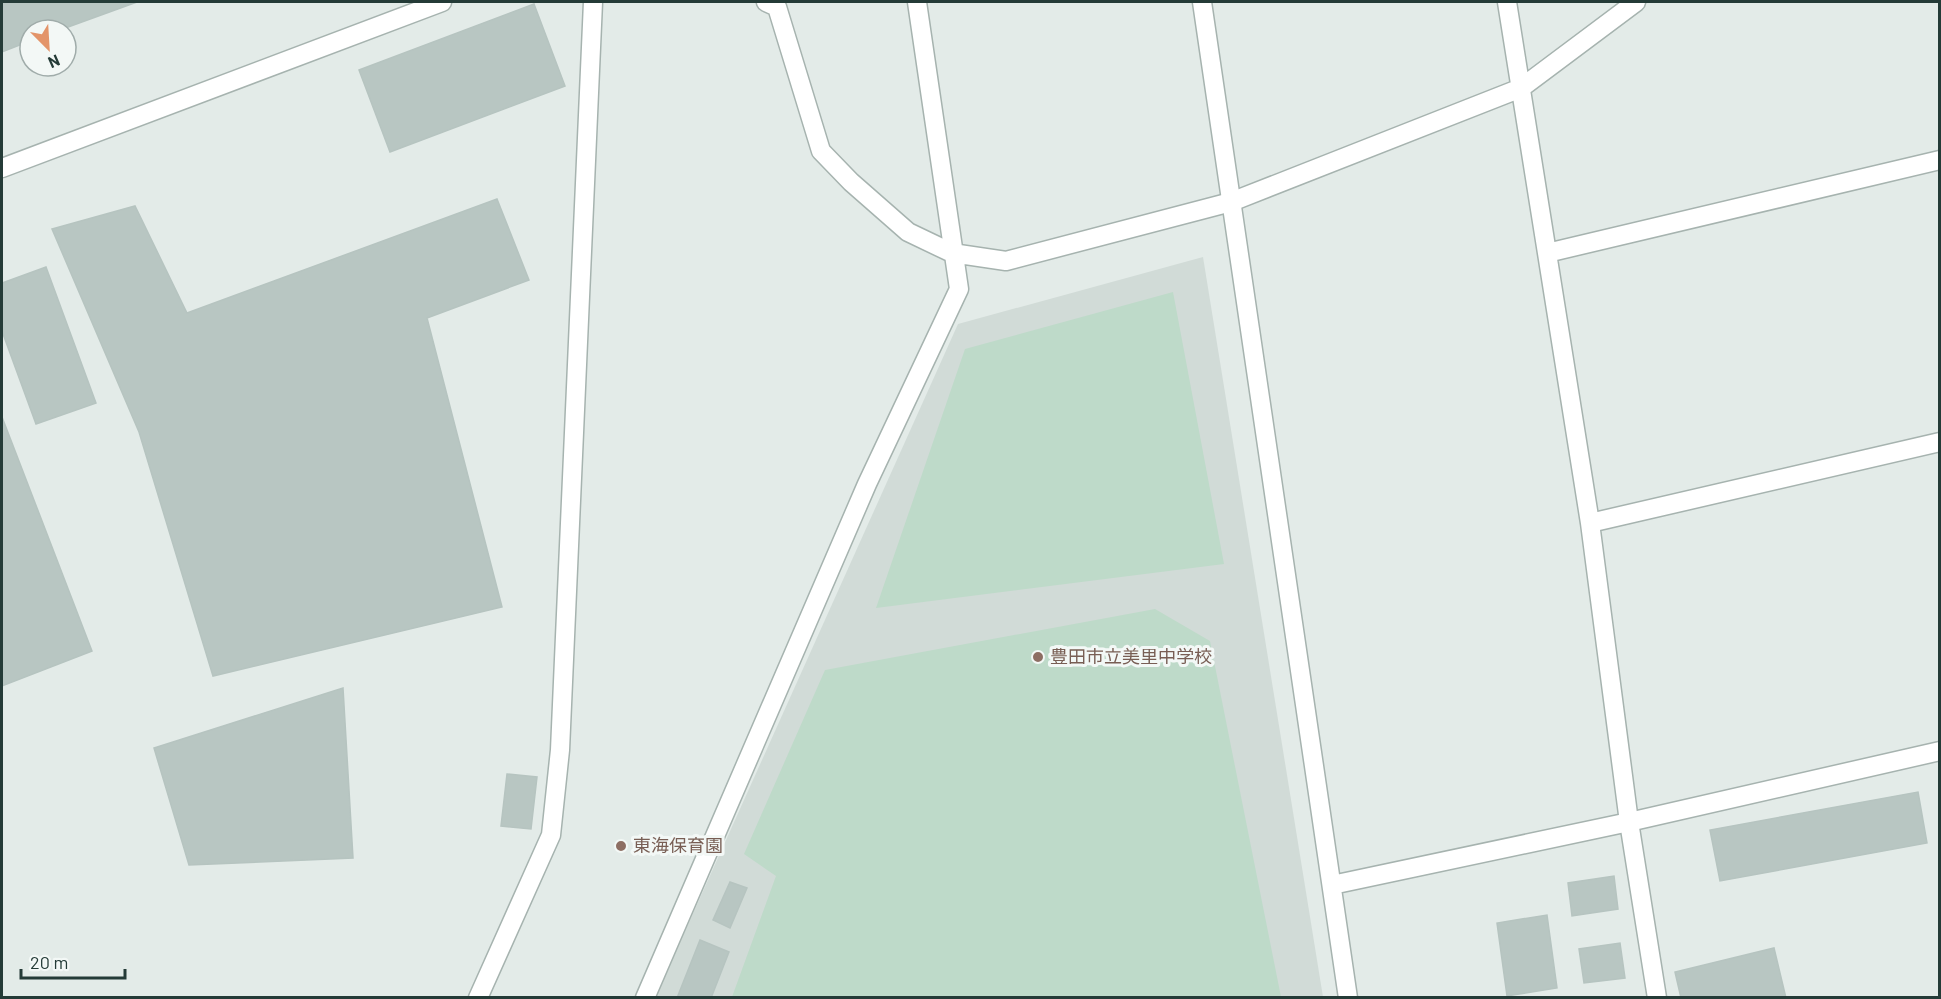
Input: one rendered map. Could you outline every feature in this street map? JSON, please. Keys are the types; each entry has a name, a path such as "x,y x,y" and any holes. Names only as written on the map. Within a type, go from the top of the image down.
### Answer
{"street":[{"path":"2,168 442,2"},
{"path":"478,998 551,835 560,750 592,2"},
{"path":"766,2 777,7 821,151 851,182 908,232 952,253 1006,261 1231,202 1521,88 1636,2"},
{"path":"645,998 867,484 959,289 917,2"},
{"path":"1202,2 1348,998"},
{"path":"1507,2 1590,523 1629,822 1657,998"},
{"path":"1547,253 1940,160"},
{"path":"1590,523 1940,442"},
{"path":"1332,885 1629,822 1940,751"}],"shaded area":[{"name":"豊田市立美里中学校","path":"1203,257 1323,997 655,998 958,324"}],"green space":[{"path":"1173,292 1224,564 876,608 965,349"},
{"path":"1155,609 1210,641 1281,997 732,997 776,876 744,854 825,670"}],"building":[{"path":"2,2 137,2 78,23 78,18 18,18 18,46 2,52"},
{"path":"534,4 565,86 390,152 359,70"},
{"path":"497,199 529,280 427,318 502,607 213,676 139,432 52,229 135,206 187,313"},
{"path":"46,267 96,403 36,424 2,331 2,283"},
{"path":"2,417 92,651 2,686"},
{"path":"343,688 353,858 189,865 154,748"},
{"path":"507,774 537,777 531,829 501,826"},
{"path":"1918,792 1927,843 1720,881 1710,830"},
{"path":"1614,876 1618,909 1572,916 1568,883"},
{"path":"730,882 747,888 730,928 713,920"},
{"path":"1547,915 1557,988 1507,996 1497,923"},
{"path":"700,940 729,952 711,998 677,998"},
{"path":"1620,943 1625,978 1584,983 1579,949"},
{"path":"1774,948 1786,998 1681,998 1675,972"}],"place":[{"name":"豊田市立美里中学校","path":"1038,657"},
{"name":"東海保育園","path":"621,846"}]}
